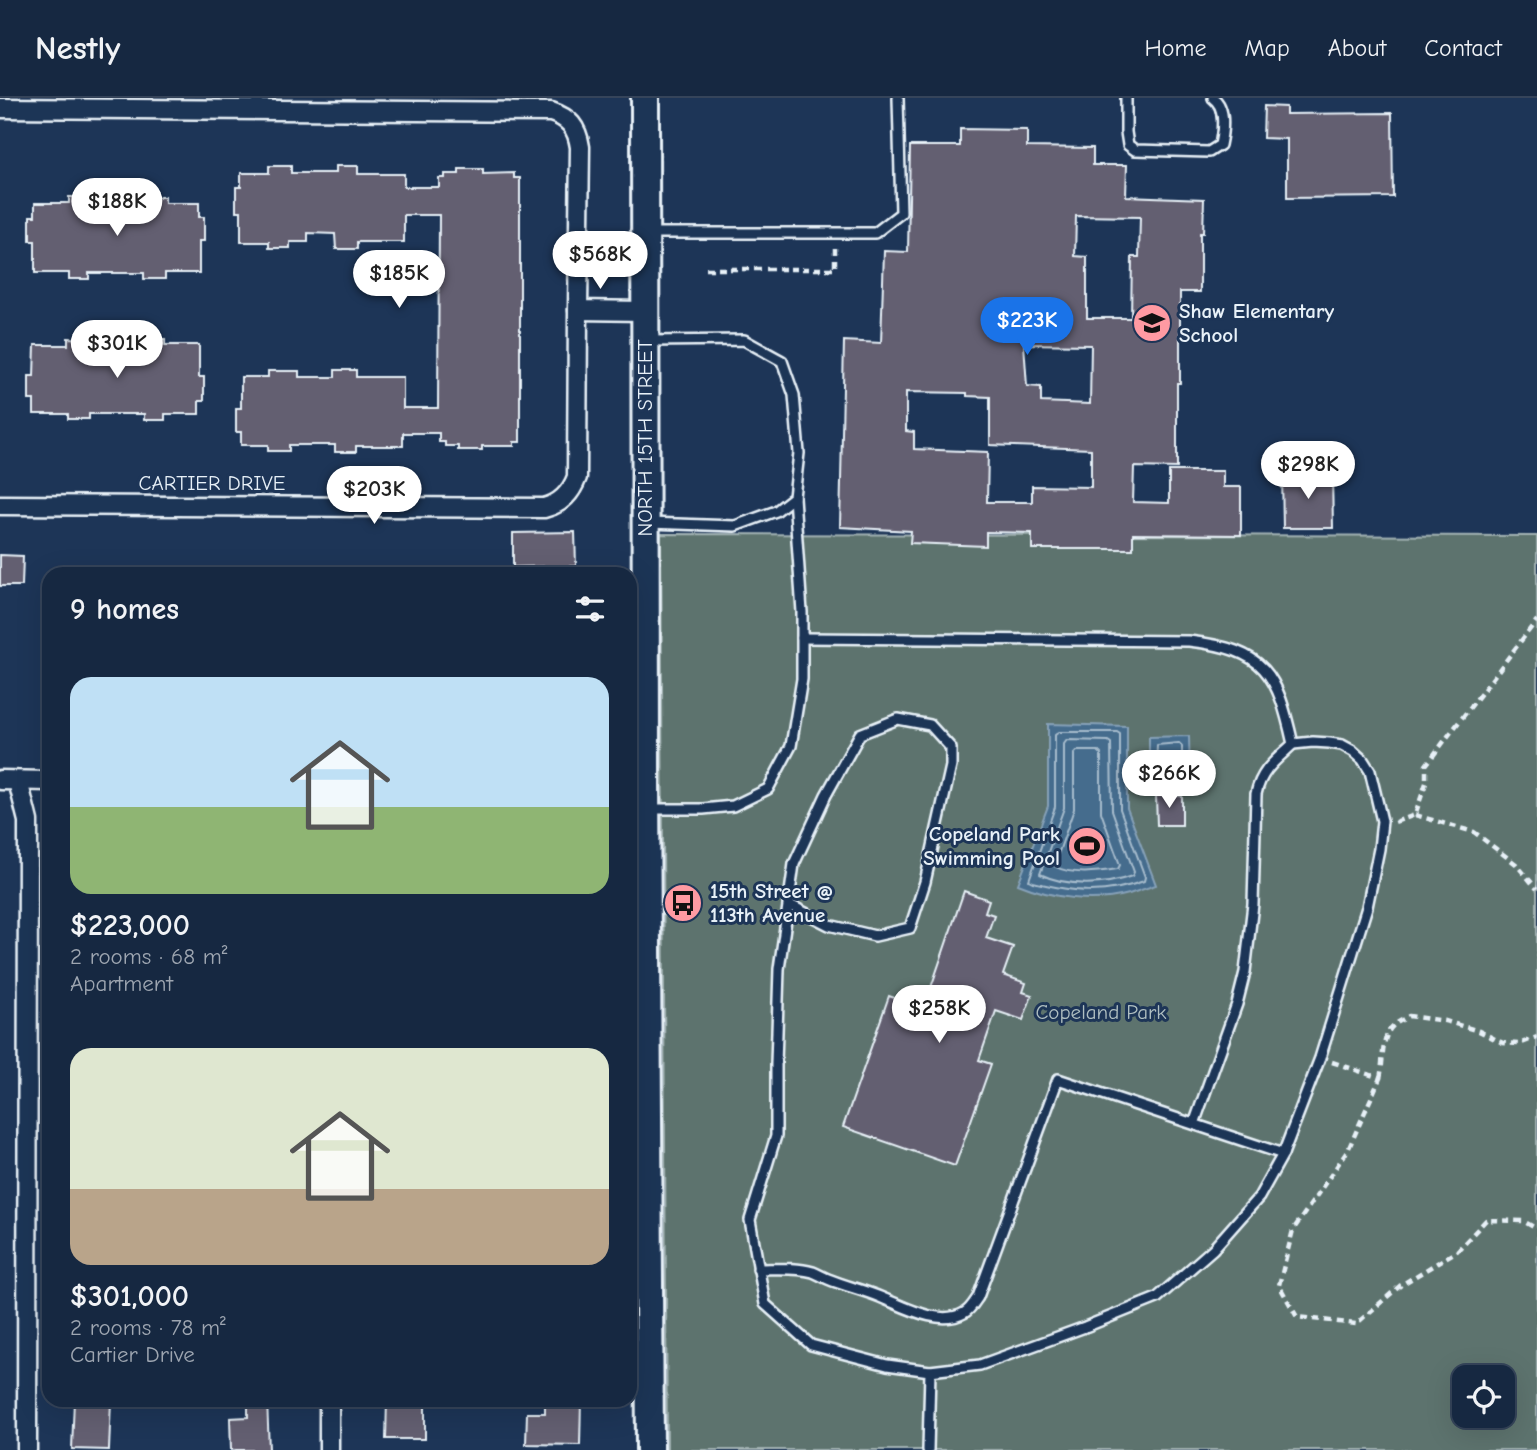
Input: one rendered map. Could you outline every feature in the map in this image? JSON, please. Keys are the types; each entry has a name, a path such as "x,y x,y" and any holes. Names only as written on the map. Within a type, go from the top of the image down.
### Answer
{"street":[{"name":"NORTH 15TH STREET","path":"645,98 646,523 641,793 650,1450"},
{"path":"0,108 540,111 561,116 575,128 580,147 578,310 645,311"},
{"name":"CARTIER DRIVE","path":"0,505 553,506 568,495 577,477 578,310"},
{"path":"27,1450 29,821 9,780 42,781"},
{"path":"329,1407 329,1450"}],"lane":[{"path":"644,233 875,233 901,213 898,98"},
{"path":"1126,98 1128,145 1135,150 1209,152 1220,145 1222,136 1222,112 1219,102 1213,98"},
{"path":"641,793 704,809 733,806 768,789 791,746 803,679 803,612 794,497 799,453 794,395 782,360 744,340 645,341"},
{"path":"646,523 735,526 776,511 794,497"},
{"path":"803,638 1189,641 1211,644 1240,652 1254,660 1270,677 1282,699 1293,744"},
{"path":"788,904 829,925 875,936 910,928 925,882 951,766 951,748 930,725 898,719 860,734 825,795 794,864 788,904 779,969 776,1136 750,1220 765,1304 811,1345 887,1365 930,1371 980,1365 1157,1298 1213,1250 1259,1197 1283,1154 1320,1058 1367,907 1379,849 1382,821 1370,771 1363,760 1342,745 1313,742 1293,744 1265,770 1259,780 1256,794 1253,904 1245,972 1237,1004 1194,1124"},
{"path":"758,1269 813,1272 909,1310 934,1317 963,1314 978,1297 1058,1079 1283,1154"},
{"path":"929,1450 930,1371"}],"path":[{"path":"706,269 835,269 835,233"},
{"path":"1415,815 1426,783 1426,765 1537,620"},
{"path":"1381,828 1415,815 1474,832 1516,864 1537,889"},
{"path":"1537,1037 1519,1044 1503,1043 1479,1031 1445,1021 1409,1016 1392,1027 1385,1042 1380,1078 1348,1150 1293,1230 1279,1285 1297,1317 1356,1324 1401,1285 1457,1251 1486,1220 1523,1221 1537,1230"},
{"path":"1320,1058 1380,1078"}],"green space":[{"name":"Copeland Park","path":"661,534 1537,536 1537,1450 667,1450"}],"water":[{"name":"Copeland Park Swimming Pool","path":"1048,724 1127,726 1127,808 1156,885 1115,897 1087,899 1045,893 1018,884 1048,806"},
{"path":"1189,736 1190,777 1149,778 1149,737"}],"building":[{"path":"1264,106 1286,107 1286,114 1392,113 1393,197 1287,198 1287,139 1263,138"},
{"path":"960,129 1027,130 1027,147 1093,148 1093,165 1127,165 1126,196 1204,199 1203,233 1200,233 1200,292 1180,292 1177,468 1134,467 1133,502 1169,503 1169,471 1223,471 1223,487 1241,487 1241,535 1133,534 1133,549 1032,549 1032,533 986,532 986,546 910,543 911,531 840,527 844,341 881,343 884,251 908,252 910,146 960,146","holes":["1076,216 1140,217 1139,257 1132,257 1131,318 1087,318 1087,257 1075,256","1024,344 1091,345 1090,404 1041,402 1041,387 1027,386","906,392 967,393 967,396 990,397 990,445 1091,449 1091,487 1032,486 1032,502 987,502 988,452 914,449 914,432 906,431"]},
{"path":"269,166 291,166 291,173 336,173 336,166 358,166 358,174 404,174 404,187 439,187 439,178 445,178 445,174 459,174 459,169 483,169 483,174 514,173 514,178 520,178 520,442 514,442 514,446 482,446 482,450 458,450 458,446 445,446 445,442 439,442 439,433 403,433 403,446 356,446 356,452 335,452 335,445 289,445 289,451 268,451 268,445 241,445 241,432 236,432 236,408 241,408 241,377 268,377 268,371 299,371 299,377 335,377 335,370 356,370 356,377 403,377 403,408 438,408 439,215 404,215 404,242 357,242 357,249 336,249 335,234 308,233 308,242 290,242 290,248 269,248 269,242 241,242 241,211 236,211 236,187 241,187 241,173 269,173"},
{"path":"69,197 90,197 90,203 144,203 144,197 165,197 165,203 199,203 199,217 204,217 204,241 199,241 199,273 165,273 165,279 144,279 144,273 89,273 89,279 69,279 69,273 35,273 35,241 30,241 30,216 35,216 35,203 69,203"},
{"path":"68,338 89,339 89,345 144,345 144,339 165,339 165,345 199,345 199,377 204,377 204,401 199,401 199,414 165,414 165,420 144,420 144,414 89,414 89,419 68,419 68,414 34,414 34,400 29,400 29,376 34,376 35,345 68,345"},
{"path":"1332,473 1333,528 1283,528 1282,474"},
{"path":"575,532 576,566 513,567 513,533"},
{"path":"0,555 23,556 22,586 0,586"},
{"path":"1156,796 1182,796 1182,825 1157,825"},
{"path":"964,891 989,900 985,912 994,915 986,938 1013,947 1003,975 1026,983 1023,992 1032,995 1023,1020 996,1011 979,1060 991,1064 955,1166 843,1127 889,996 924,1008"},
{"path":"74,1407 111,1407 109,1450 72,1449"},
{"path":"248,1407 267,1407 269,1450 231,1450 230,1418 248,1417"},
{"path":"387,1407 425,1407 425,1439 386,1439"},
{"path":"545,1407 581,1407 580,1445 526,1444 527,1413 545,1413"}],"place":[{"name":"Shaw Elementary School","path":"1152,323"},
{"name":"Copeland Park Swimming Pool","path":"1087,846"},
{"name":"15th Street @ 113th Avenue","path":"683,903"}]}
